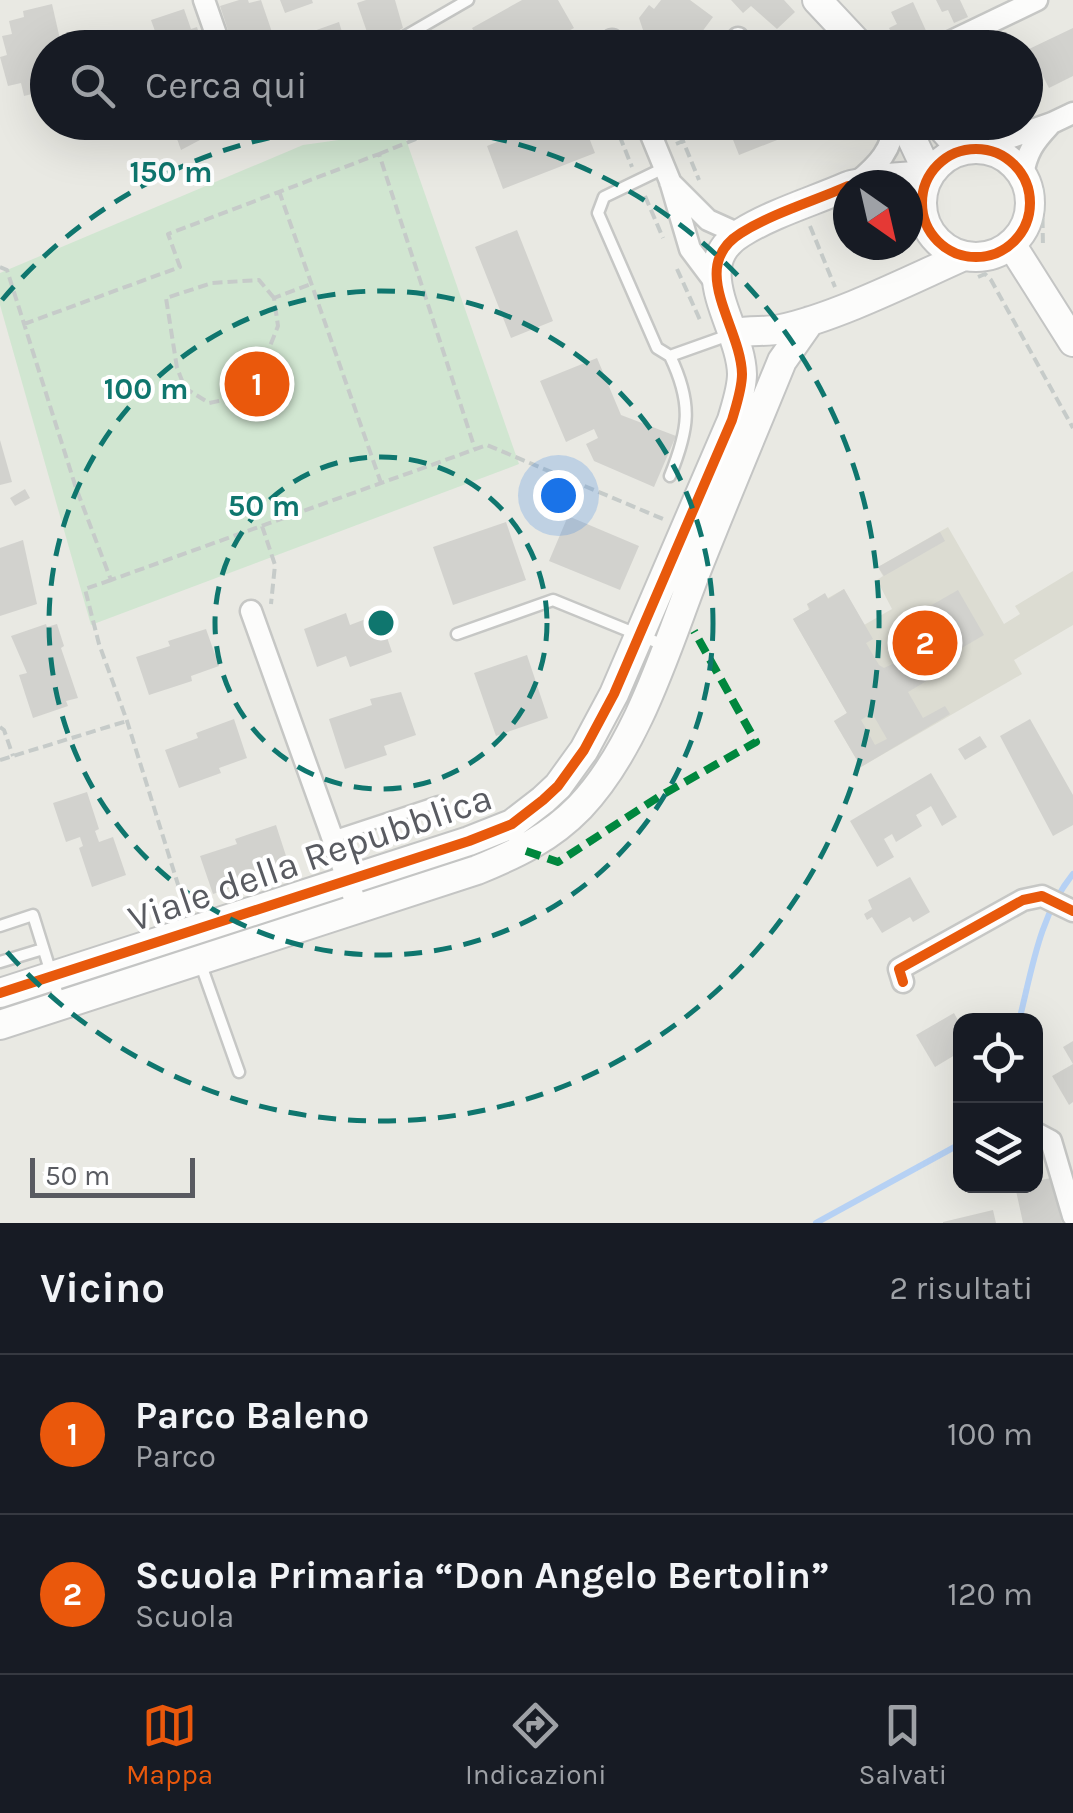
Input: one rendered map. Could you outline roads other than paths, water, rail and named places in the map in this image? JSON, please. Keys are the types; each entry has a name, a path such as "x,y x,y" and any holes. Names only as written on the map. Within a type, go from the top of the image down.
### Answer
{"street":[{"path":"204,0 214,30"},
{"path":"817,0 845,30"},
{"path":"974,30 1037,0"},
{"path":"1043,126 1073,113"},
{"path":"1043,132 1052,123"},
{"path":"654,140 690,249 714,282"},
{"path":"871,170 892,140"},
{"path":"912,140 929,176"},
{"path":"959,140 970,149 1004,156 1032,182"},
{"path":"966,269 934,239 926,225 923,191 929,176 943,160 998,140"},
{"path":"735,333 760,328 776,331 810,321 966,269 982,257 1001,252 1026,224 1032,182 1025,160 1036,140"},
{"path":"667,175 708,220 739,234"},
{"path":"923,177 929,176"},
{"path":"714,282 720,253 739,234 833,193"},
{"path":"1011,244 1073,342"},
{"name":"Viale della Repubblica","path":"0,993 512,824 558,786 584,750 614,694 732,420 742,376 735,333 714,282"},
{"name":"Viale della Repubblica","path":"0,1026 477,870 526,851 563,823 583,804 612,763 644,703 782,361 810,321"},
{"name":"Viale della Repubblica","path":"252,611 358,909"},
{"path":"902,982 899,970 1023,900 1042,896 1068,909"},
{"path":"1043,1137 1051,1141 1073,1216"}],"lane":[{"path":"416,30 468,0"},
{"path":"667,175 604,197 598,213 657,348 670,356 681,379 686,407 685,438 670,476"},
{"path":"670,356 735,333"},
{"path":"458,634 553,600 667,646"},
{"path":"332,836 438,802"},
{"path":"0,926 32,915 61,1006"},
{"path":"0,962 43,948"},
{"path":"200,960 239,1072"}],"waterway":[{"path":"1021,1013 1044,926 1073,874"},
{"path":"816,1223 953,1148"}],"place":[{"name":"Parco Baleno","path":"257,384"},
{"name":"Scuola Primaria “Don Angelo Bertolin”","path":"925,643"}]}
